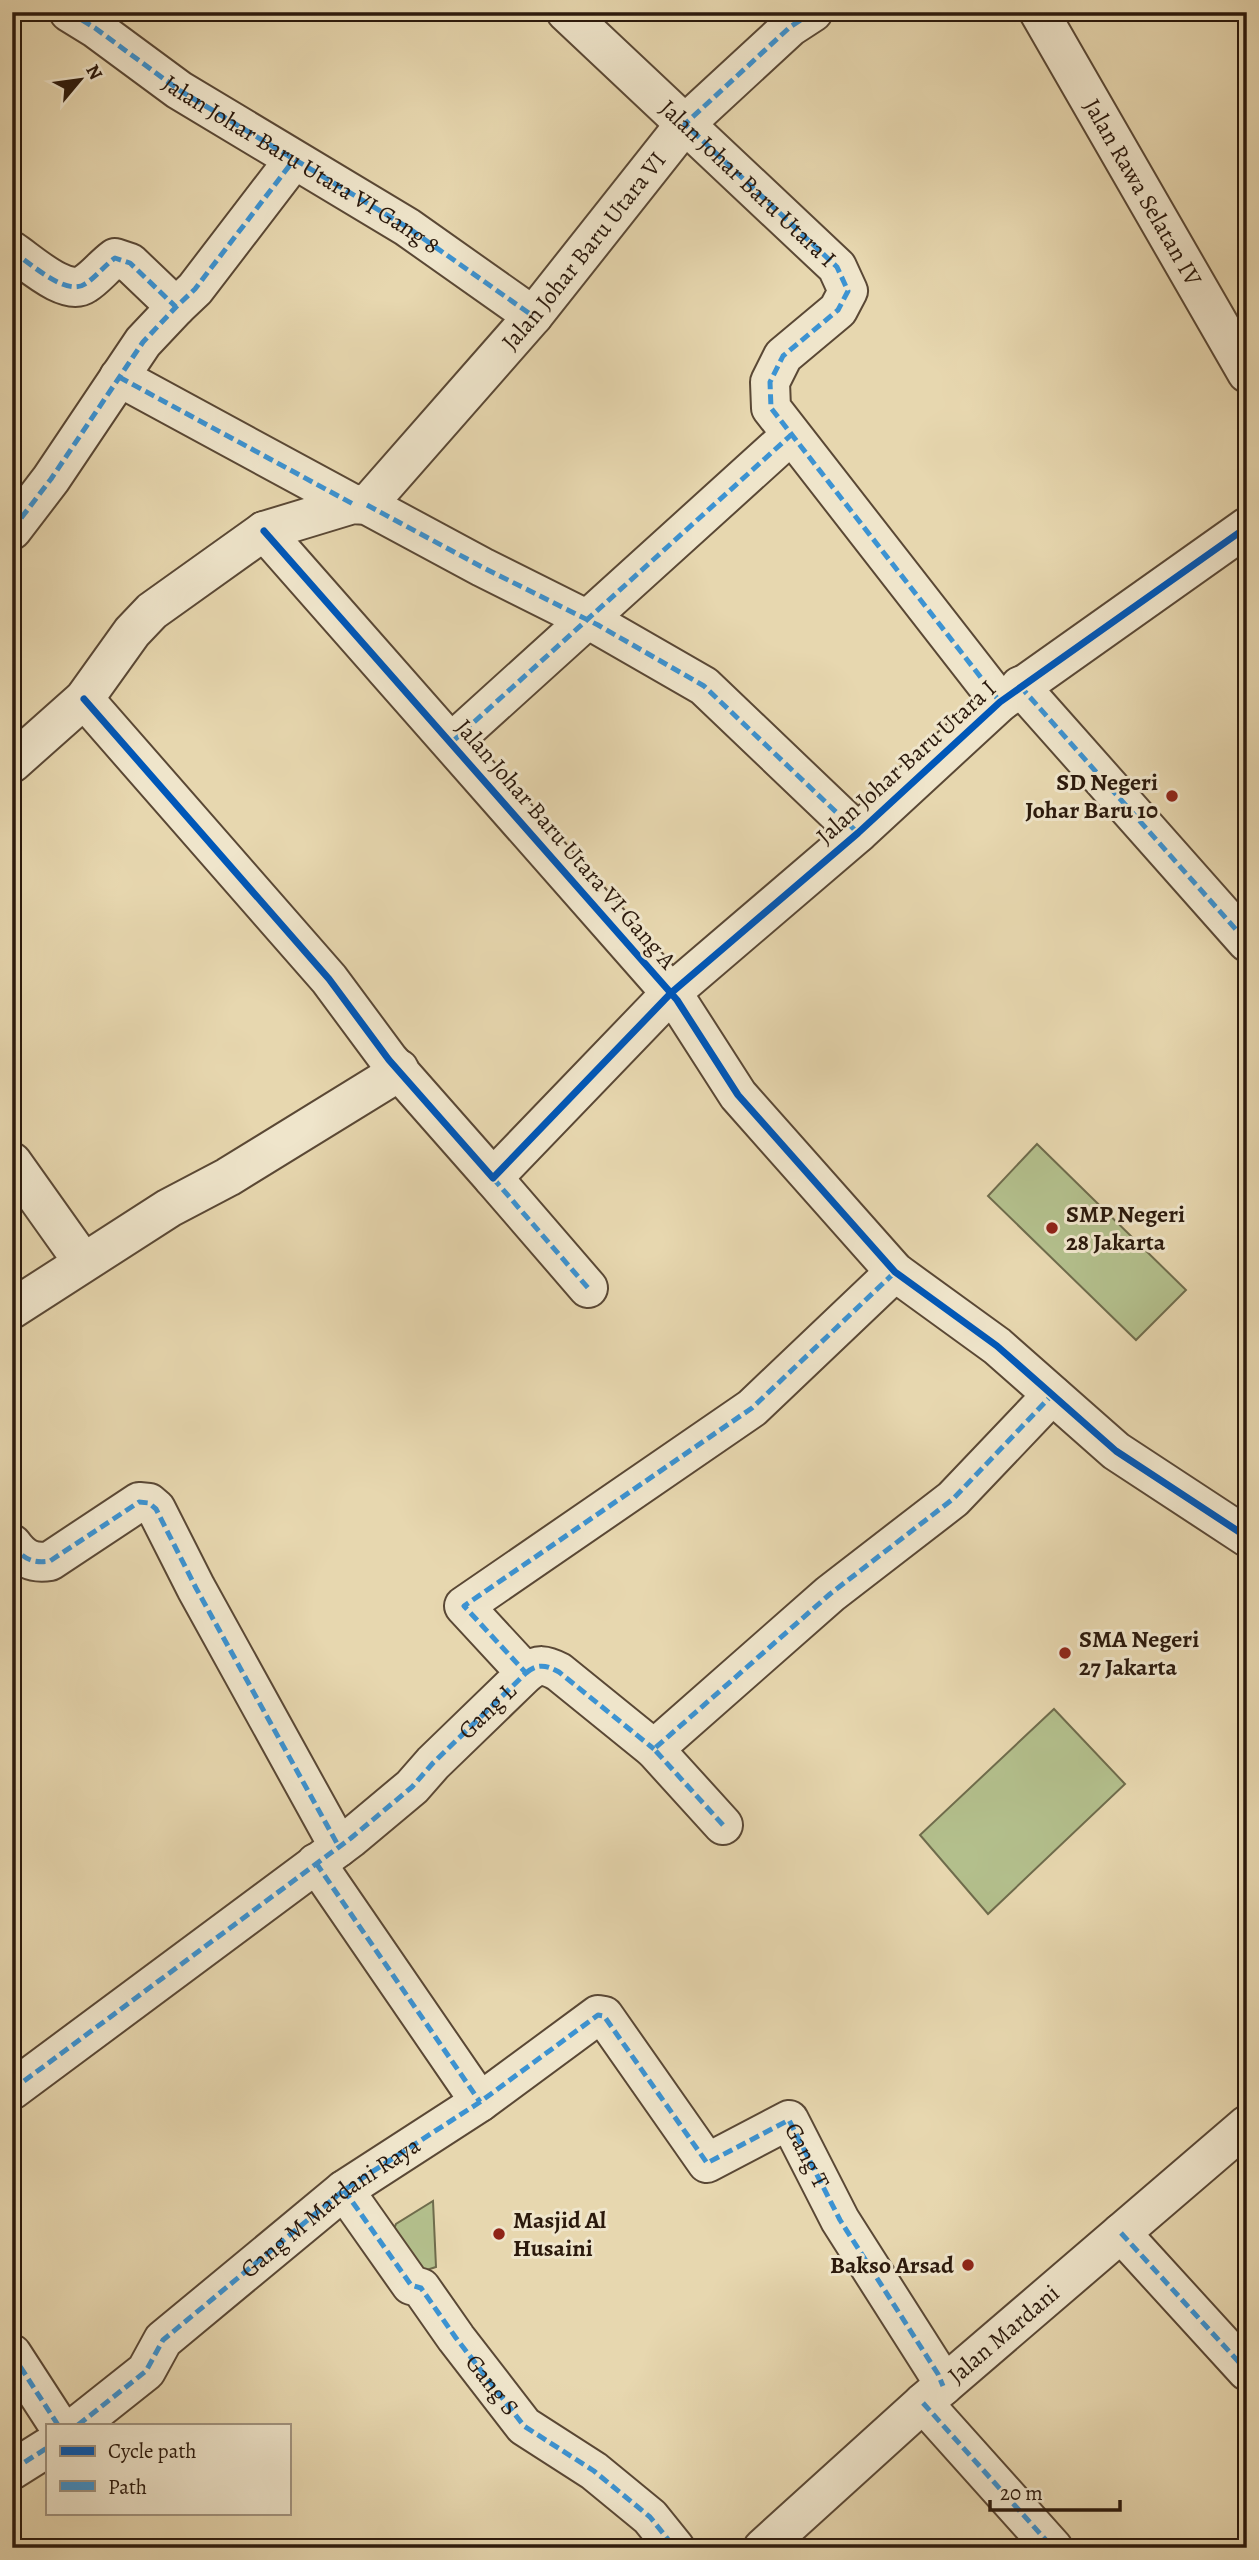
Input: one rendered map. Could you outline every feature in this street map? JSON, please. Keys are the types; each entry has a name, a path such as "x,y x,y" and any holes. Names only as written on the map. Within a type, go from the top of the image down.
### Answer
{"street":[{"name":"Jalan Johar Baru Utara VI Gang 8","path":"69,12 95,28 178,90 407,227 533,316"},
{"name":"Jalan Johar Baru Utara I","path":"566,12 837,267 848,291 838,310 783,356 770,382 771,408 1010,694"},
{"name":"Jalan Johar Baru Utara VI","path":"360,504 533,316 685,124 790,27 813,12"},
{"name":"Jalan Rawa Selatan IV","path":"1039,12 1247,373"},
{"path":"12,530 51,479 143,342 195,289 293,161"},
{"path":"12,251 71,288 84,285 115,258 130,263 176,307"},
{"path":"119,377 586,620 704,686 858,833"},
{"path":"452,742 791,435"},
{"path":"12,763 84,699 132,632 152,611 264,531 360,504"},
{"name":"Jalan Johar Baru Utara I","path":"493,1178 671,993 858,833 1010,694 1247,527"},
{"name":"Jalan Johar Baru Utara VI Gang A","path":"264,531 671,993 738,1095 895,1272 997,1346 1116,1451 1247,1537"},
{"path":"1010,694 1247,942"},
{"path":"84,699 329,979 389,1060 588,1288"},
{"path":"12,1309 169,1208 228,1177 392,1076 399,1069"},
{"path":"12,1162 82,1262"},
{"name":"Gang L","path":"12,2090 328,1855 412,1787 526,1672 464,1606 752,1408 895,1272"},
{"path":"654,1749 830,1594 953,1499 1052,1395"},
{"path":"12,1544 25,1558 50,1561 139,1502 149,1503 156,1509 328,1855 480,2102"},
{"path":"526,1672 536,1665 546,1665 559,1672 654,1749 723,1825"},
{"name":"Gang M Mardani Raya","path":"79,2424 146,2371 163,2340 344,2190 480,2102 591,2018 604,2016"},
{"name":"Gang T","path":"604,2016 707,2163 789,2120 840,2220 937,2374 933,2394"},
{"name":"Jalan Mardani","path":"763,2548 933,2394 1247,2125"},
{"name":"Gang S","path":"344,2190 411,2285 421,2288 524,2426 572,2456 622,2494 650,2517 675,2548"},
{"path":"1121,2233 1245,2364"},
{"path":"12,2354 57,2424"},
{"path":"933,2394 1053,2548"},
{"path":"12,2470 46,2449"}],"green space":[{"path":"1037,1144 1186,1290 1136,1340 988,1196"},
{"path":"1054,1709 1125,1784 988,1914 920,1835"},
{"path":"433,2201 436,2267 417,2273 388,2242 396,2224"}],"marked path":[{"path":"69,12 179,90 407,227 533,316"},
{"path":"813,12 790,27 685,124 837,267 848,291 838,310 783,356 770,382 771,408 1000,702"},
{"path":"12,251 58,282 77,287 93,278 115,258 130,263 176,307 195,289 293,161"},
{"path":"12,530 51,479 143,342 176,307"},
{"path":"119,377 353,504"},
{"path":"452,742 791,435"},
{"path":"367,505 598,625 704,686 858,833"},
{"path":"1020,686 1247,942"},
{"path":"493,1178 588,1288"},
{"path":"12,2090 351,1838 412,1787 433,1763 526,1673 464,1606 752,1408 895,1272"},
{"path":"723,1825 654,1749 830,1594 953,1499 1052,1395"},
{"path":"12,1544 28,1559 50,1561 139,1502 149,1503 156,1509 196,1588 339,1847"},
{"path":"526,1673 542,1666 559,1672 654,1749"},
{"path":"316,1863 480,2102"},
{"path":"79,2424 146,2371 163,2340 344,2190 480,2102 598,2015 604,2016 707,2163 789,2120 840,2220 943,2386"},
{"path":"344,2190 411,2285 421,2288 524,2426 594,2471 650,2517 675,2548"},
{"path":"1121,2233 1247,2371"},
{"path":"12,2354 57,2424"},
{"path":"923,2403 1053,2548"},
{"path":"12,2470 46,2449"}],"cycle path":[{"path":"84,699 329,979 389,1060 493,1178 671,993 858,833 1000,702 1247,527"},
{"path":"264,531 677,1000 738,1095 895,1272 997,1346 1116,1451 1247,1537"}],"place":[{"name":"SD Negeri Johar Baru 10","path":"1172,796"},
{"name":"SMP Negeri 28 Jakarta","path":"1052,1228"},
{"name":"SMA Negeri 27 Jakarta","path":"1065,1653"},
{"name":"Masjid Al Husaini","path":"499,2234"},
{"name":"Bakso Arsad","path":"968,2265"}]}
